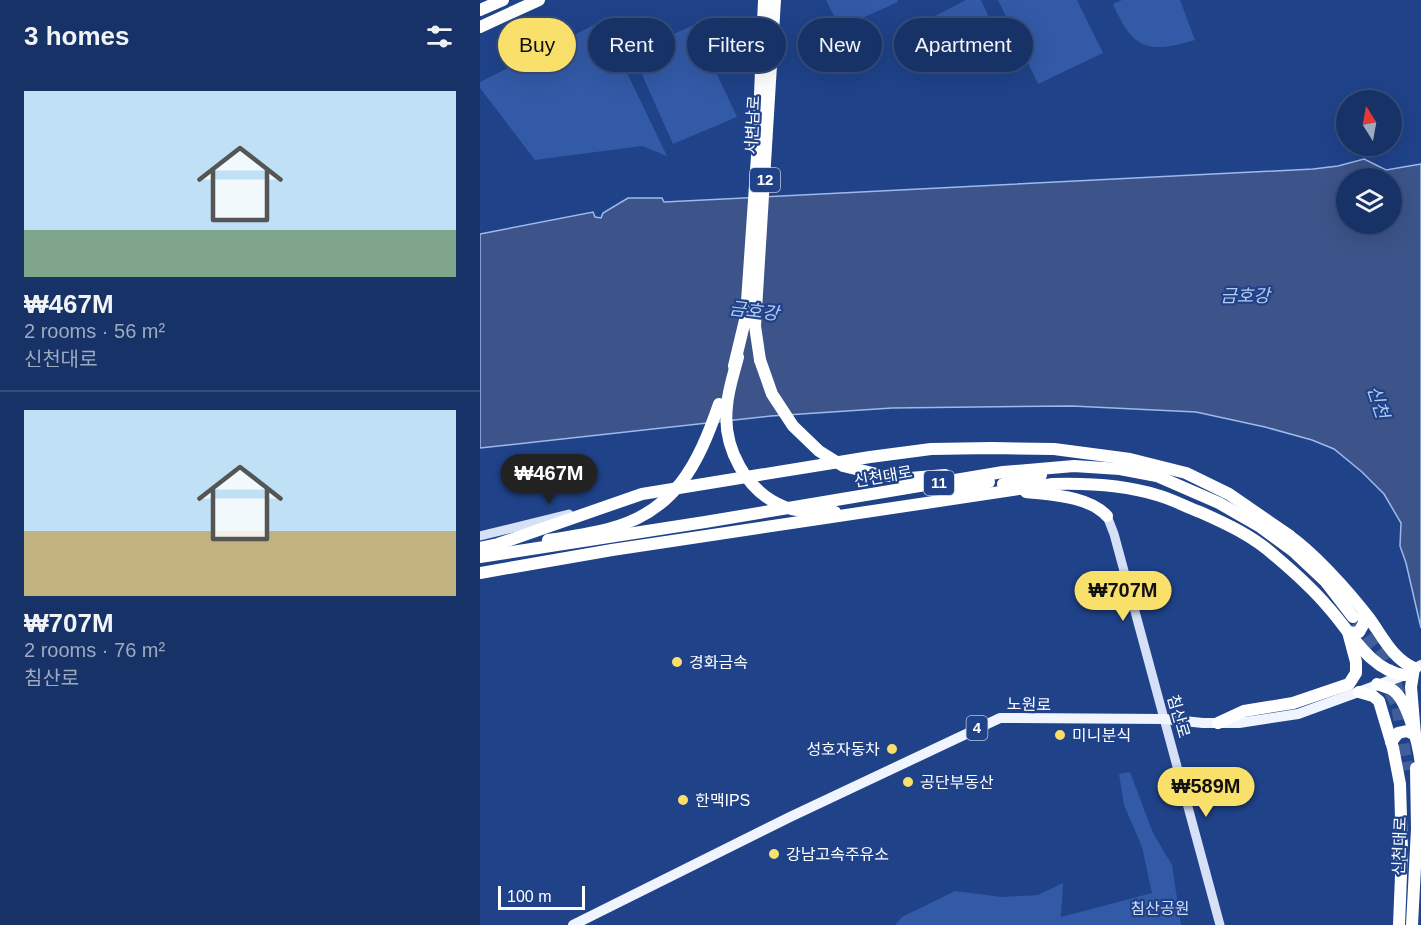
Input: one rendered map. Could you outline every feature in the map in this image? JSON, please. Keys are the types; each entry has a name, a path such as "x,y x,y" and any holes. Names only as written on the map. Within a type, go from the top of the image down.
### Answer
{"highway":[{"path":"480,10 502,0"},
{"name":"서변남로","path":"738,357 747,305 758,142 764,0"},
{"name":"서변남로","path":"775,0 755,326 760,360 772,394 793,426 819,451 843,466 881,475 910,478 936,476"},
{"path":"480,27 534,2"},
{"path":"480,32 534,2"},
{"path":"738,357 727,407 727,434 733,454 745,475 764,496 785,507 815,513 835,512 1005,479 1079,473 1118,475 1159,484 1205,504 1252,529 1288,555 1402,663 1413,669 1411,687 1415,768"},
{"path":"495,555 548,540 628,523 649,513 667,500 686,477 700,454 738,357"},
{"path":"480,548 642,494 870,457 932,449 1054,449 1130,459 1186,473 1229,494 1290,536 1347,591 1354,616 1364,623 1359,632 1348,632 1356,662 1356,673 1349,684 1293,703 1244,711 1218,723"},
{"path":"936,476 1014,463 1064,458 1118,462 1179,477 1230,501 1290,536"},
{"name":"신천대로","path":"480,557 1003,472 1074,466 1120,469 1157,476 1219,503 1259,526 1293,551 1326,582 1354,616"},
{"path":"936,476 1003,472"},
{"path":"946,499 1046,474"},
{"name":"신천대로","path":"480,573 612,550 946,499 1053,484 1089,483 1158,495 1242,532 1273,554 1307,584 1363,650 1378,663 1394,674 1413,669"},
{"path":"1010,490 1089,504 1100,509 1107,516"},
{"path":"1377,684 1392,689 1398,697 1415,735"},
{"path":"1359,692 1373,696 1379,701 1400,784 1402,820 1399,925"},
{"path":"1391,742 1398,733 1407,731 1415,735"},
{"name":"신천대로","path":"1404,925 1410,807 1415,768"},
{"name":"신천대로","path":"1413,925 1417,830 1415,768"},
{"path":"1413,925 1421,890"}],"main road":[{"path":"480,536 624,500"},
{"name":"침산로","path":"1107,516 1114,534 1220,925"},
{"name":"노원로","path":"573,925 822,801 1000,718 1164,719 1239,723 1298,714 1413,669"}],"green space":[{"path":"826,0 897,0 898,2 862,18 835,18"},
{"path":"966,0 981,0 989,18 931,18"},
{"path":"998,0 1077,0 1103,53 1038,84 1032,72 1033,18 1007,18"},
{"path":"1122,0 1180,0 1195,40 1165,47 1144,44 1135,39 1120,19 1113,4"},
{"path":"588,28 588,72 627,72 667,156 642,146 535,160 480,88 480,82 500,72 576,72 576,34"},
{"path":"687,28 687,72 716,72 737,117 673,144 641,72 675,72 675,33"},
{"name":"침산공원","path":"1130,772 1153,833 1172,865 1181,925 895,925 902,917 955,891 1002,897 1038,895 1063,883 1061,917 1152,893 1142,847 1124,805 1119,774"}],"water":[{"name":"금호강","path":"1364,159 1382,168 1336,168 1336,234 1402,234 1402,168 1398,168 1421,164 1421,628 1400,546 1401,523 1384,494 1362,472 1334,449 1312,440 1196,412 1072,406 892,408 771,416 480,448 480,234 593,212 595,217 601,218 603,213 628,198 662,198 664,202 1338,166"}],"tunnel":[{"path":"1356,622 1384,660 1403,700"},
{"path":"1390,692 1397,706 1408,770"}],"place":[{"name":"경화금속","path":"677,662"},
{"name":"미니분식","path":"1060,735"},
{"name":"성호자동차","path":"892,749"},
{"name":"공단부동산","path":"908,782"},
{"name":"한맥IPS","path":"683,800"},
{"name":"강남고속주유소","path":"774,854"}],"water label":[{"name":"신천","path":"1378,402"}]}
